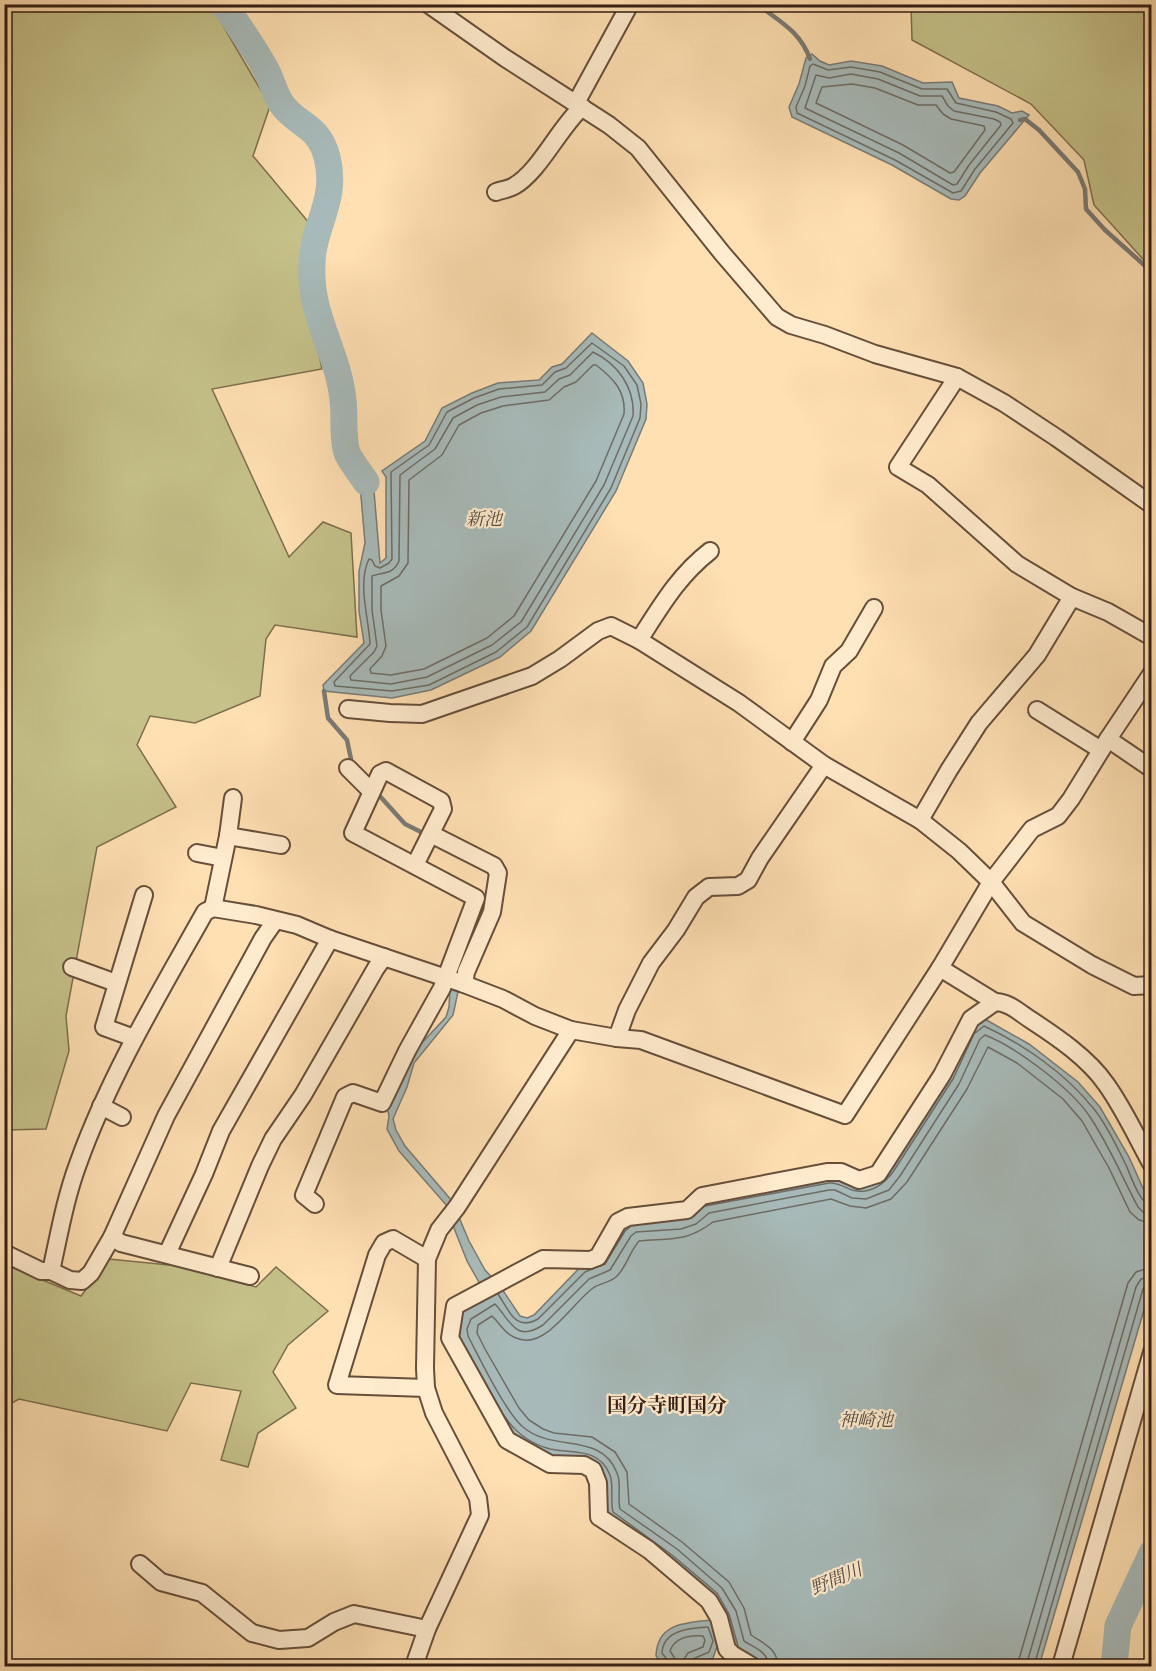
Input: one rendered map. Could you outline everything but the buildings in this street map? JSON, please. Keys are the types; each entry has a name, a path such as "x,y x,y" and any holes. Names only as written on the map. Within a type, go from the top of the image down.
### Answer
{"street":[{"path":"428,4 505,58 609,125 638,148 722,253 777,317 791,325 875,354 957,377 1004,403 1152,505"},
{"path":"496,192 514,186 532,170 579,105 630,4"},
{"path":"957,377 898,467 928,485 1017,564 1072,597 1108,612 1152,638"},
{"path":"639,640 670,590 694,564 710,551"},
{"path":"920,820 979,723 1037,655 1072,597"},
{"path":"792,742 819,700 833,666 849,651 874,608"},
{"path":"348,708 422,714 531,676 598,631 611,626 639,640 739,703 824,765 920,820 959,851 991,882 1023,923 1092,965 1134,986 1152,985"},
{"path":"51,1270 65,1206 101,1106 134,1038 205,912 213,908 297,925 330,939 455,981 571,1030 641,1040 845,1115 940,968 991,882 1032,829 1058,816 1152,673"},
{"path":"1037,710 1152,769"},
{"path":"617,1038 627,1010 651,963 676,930 696,897 710,887 738,886 748,880 760,858 824,765"},
{"path":"348,768 371,791"},
{"path":"415,866 443,809 441,801 386,771 380,774 353,833 415,866 476,898 455,981"},
{"path":"213,908 228,836 233,798"},
{"path":"315,1204 304,1195 345,1097 353,1093 382,1103 441,988 466,972 492,912 498,873 494,866 431,834"},
{"path":"228,836 281,845"},
{"path":"197,853 223,858"},
{"path":"134,1038 104,1027 144,895"},
{"path":"4,1253 41,1271 51,1270 70,1280 82,1281 91,1273 112,1237 166,1116 263,938 275,921"},
{"path":"167,1254 221,1131 330,939"},
{"path":"218,1268 273,1139 303,1095 384,957"},
{"path":"72,967 116,983"},
{"path":"940,968 995,1002 1004,1002 1077,1054 1105,1082 1126,1115 1152,1166"},
{"path":"752,1666 732,1654 725,1642 719,1618 709,1601 649,1550 599,1517 598,1483 593,1470 584,1466 550,1464 507,1440 450,1338 455,1306 543,1259 590,1260 598,1257 618,1222 628,1217 687,1210 702,1196 827,1172 841,1172 859,1180 878,1174 942,1075 970,1019 995,1002"},
{"path":"414,1666 427,1629 480,1515 478,1498 434,1413 426,1388 424,1368 427,1259 439,1230 571,1030"},
{"path":"101,1106 122,1117"},
{"path":"112,1237 120,1243 250,1276"},
{"path":"426,1388 337,1385 377,1255 384,1243 393,1239 427,1259"},
{"path":"1061,1666 1152,1352"},
{"path":"140,1564 161,1582 202,1593 252,1633 279,1640 308,1638 334,1622 354,1614 427,1629"}],"shaded area":[{"path":"4,5 211,5 270,106 253,156 310,224 301,263 322,369 212,389 289,557 323,522 351,533 357,637 275,625 266,639 260,696 195,723 150,716 137,745 176,807 97,847 66,1016 69,1051 46,1129 5,1130"},
{"path":"911,5 1151,5 1151,268 1094,205 1084,160 1031,104 912,40"},
{"path":"109,1259 179,1266 256,1287 276,1267 328,1311 288,1345 273,1372 296,1408 258,1433 248,1467 221,1460 241,1391 191,1383 167,1431 19,1399 5,1407 4,1264 81,1296"}],"water":[{"path":"812,54 829,65 851,61 882,66 923,83 952,82 959,98 998,106 1012,113 1022,111 1029,115 980,173 965,196 959,200 951,199 892,165 792,117 789,107 799,84 806,58"},
{"name":"新池","path":"592,333 628,361 643,383 647,404 646,419 616,491 531,631 500,657 431,690 392,698 324,691 323,685 364,643 359,611 359,571 365,543 360,484 373,479 380,563 386,558 386,477 382,471 425,441 442,408 498,383 539,380 552,367 562,364"},
{"name":"神崎池","path":"450,988 458,992 453,1015 414,1063 407,1087 393,1119 405,1146 452,1201 469,1241 485,1270 500,1286 520,1316 527,1318 534,1315 620,1226 702,1201 828,1177 866,1185 969,1031 983,1018 1029,1044 1078,1082 1100,1107 1129,1157 1151,1206 1151,1278 1146,1303 1039,1666 757,1666 733,1651 723,1616 607,1514 605,1478 597,1466 567,1457 549,1455 515,1438 455,1340 460,1310 485,1293 467,1261 448,1207 399,1151 387,1129 389,1116 387,1107 399,1076 419,1046 446,1017"},
{"path":"713,1620 719,1641 713,1658 691,1666 665,1666 656,1656 662,1636 668,1630 684,1624"}],"waterway":[{"path":"224,4 261,61 281,103 287,111 318,137 327,157 330,173 329,187 313,250 312,283 319,317 340,382 346,450 366,482"},
{"path":"757,4 795,34 810,59"},
{"path":"1020,120 1025,119 1039,130 1078,172 1085,189 1086,209 1105,230 1152,272"},
{"path":"324,691 328,718 347,740 352,764"},
{"path":"377,793 405,824 427,835"},
{"path":"469,945 487,896"},
{"name":"野間川","path":"1114,1666 1118,1626 1152,1553"}],"district":[{"name":"国分寺町国分","path":"667,1405"}]}
